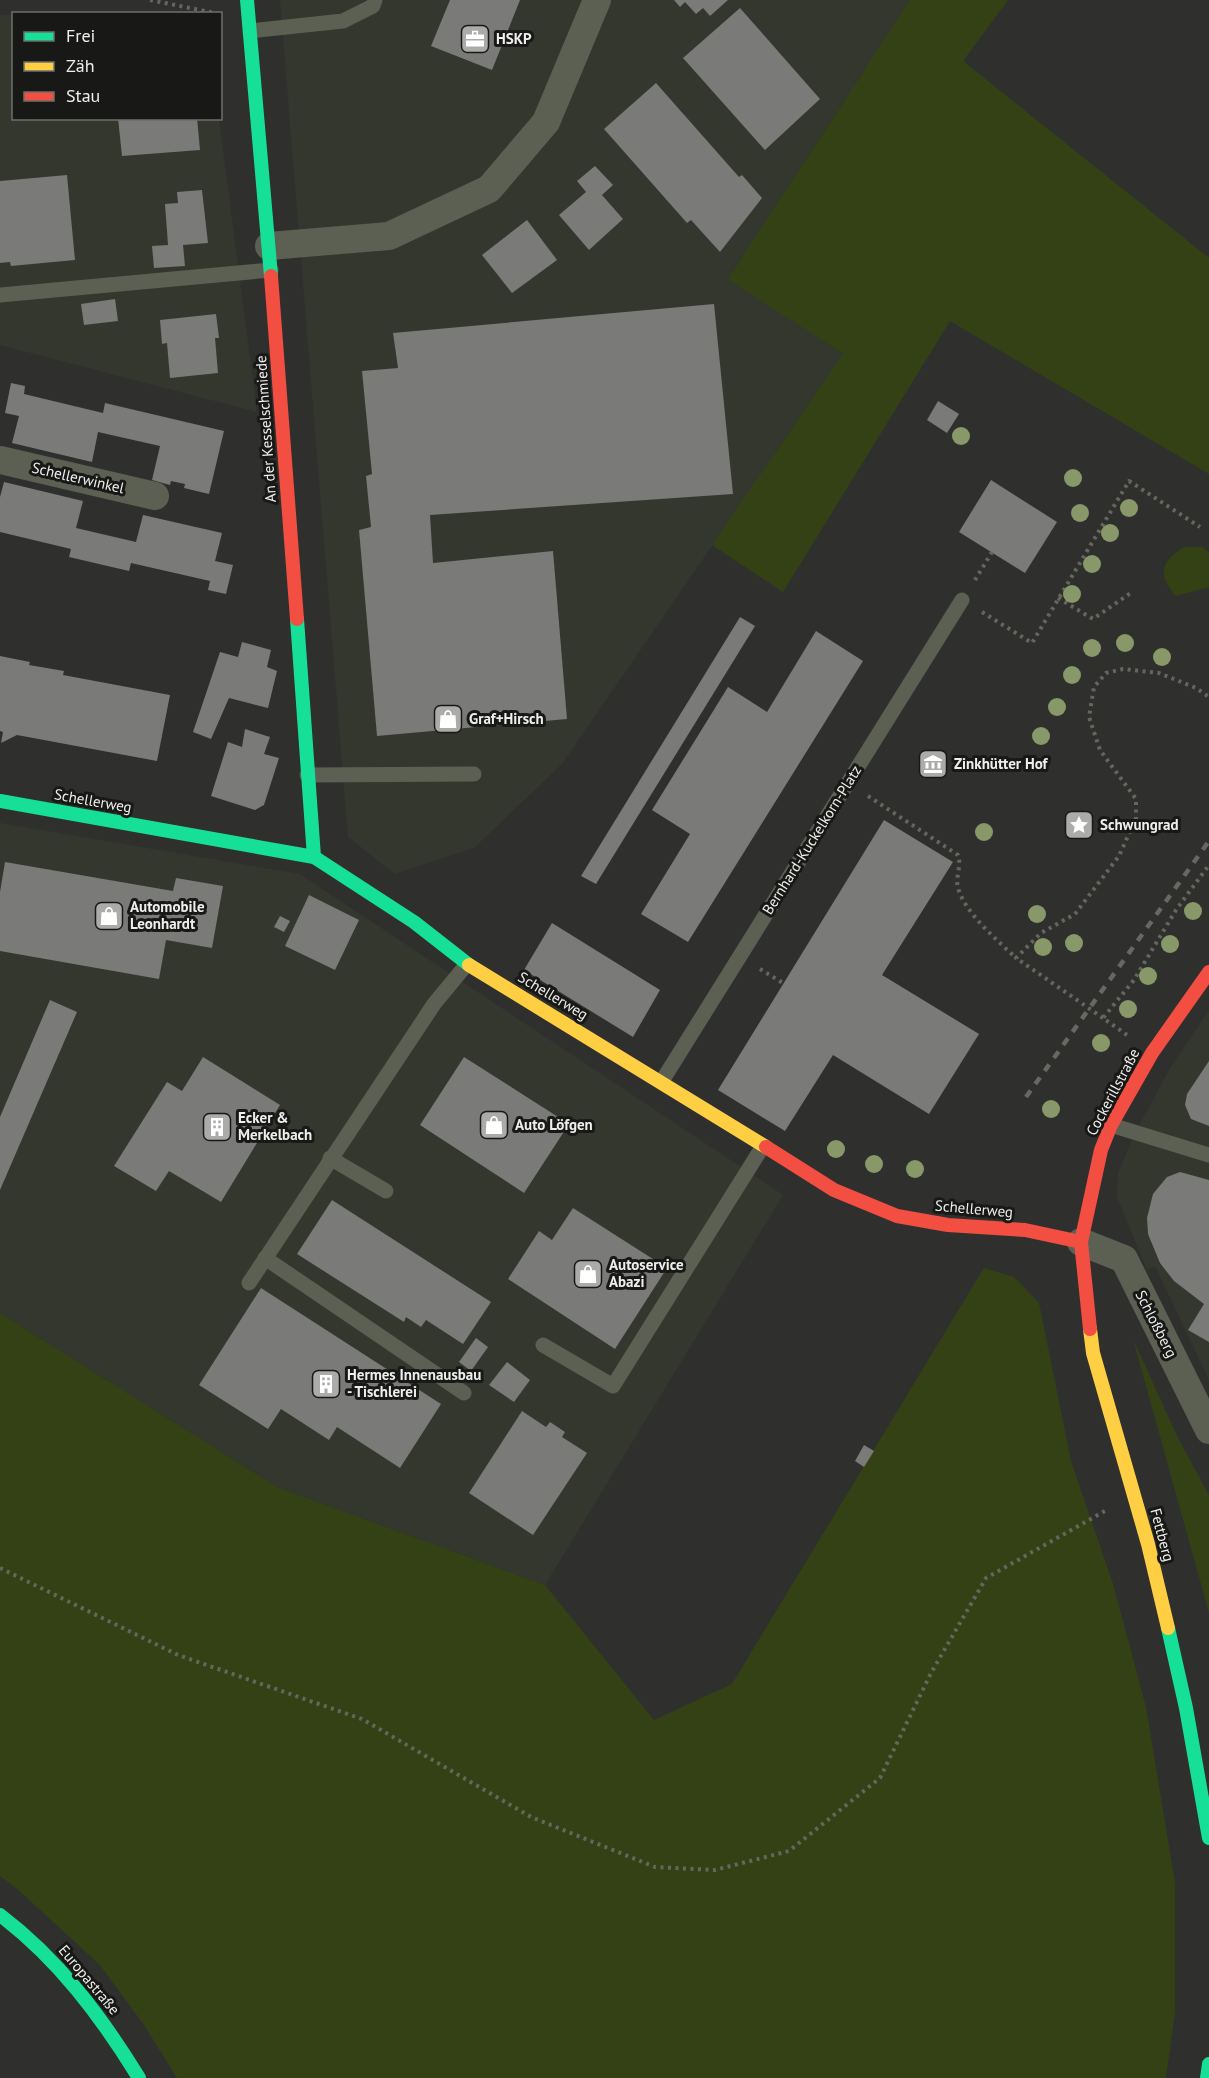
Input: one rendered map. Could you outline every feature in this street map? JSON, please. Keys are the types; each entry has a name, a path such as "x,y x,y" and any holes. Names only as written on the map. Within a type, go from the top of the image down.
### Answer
{"street":[{"name":"An der Kesselschmiede","path":"247,0 270,258 314,857"},
{"path":"270,258 389,236 489,189 546,122 597,0"},
{"name":"Schellerwinkel","path":"0,460 155,496"},
{"name":"Schellerweg","path":"0,801 314,857 414,922 467,964 662,1081 834,1190 897,1216 948,1225 1025,1230 1081,1242"},
{"name":"Cockerillstraße","path":"1081,1242 1101,1150 1112,1125 1152,1053 1209,972"},
{"name":"Schloßberg","path":"1081,1242 1124,1259 1209,1430"},
{"name":"Fettberg","path":"1081,1242 1093,1353 1148,1544 1186,1708 1209,1838"},
{"name":"Europastraße","path":"0,1915 29,1934 112,2032 139,2078"},
{"path":"1207,2078 1209,2064"}],"lane":[{"path":"250,31 343,21 373,6 375,0"},
{"path":"0,295 270,258"},
{"name":"Bernhard-Kuckelkorn-Platz","path":"662,1081 962,600"},
{"path":"307,775 474,774"},
{"path":"249,1283 434,1004 467,964"},
{"path":"1112,1125 1209,1155"},
{"path":"543,1345 613,1386 763,1146"},
{"path":"330,1158 386,1191"},
{"path":"265,1258 464,1393"}],"path":[{"path":"150,0 209,12"},
{"path":"992,552 962,600 1032,643 1129,481 1200,527"},
{"path":"1059,598 1093,619 1132,592"},
{"path":"1016,958 1041,933 1075,914 1119,856 1136,818 1136,799 1100,750 1089,717 1094,687 1106,673 1123,669 1159,673 1196,688 1209,697"},
{"path":"848,783 958,855 961,863 958,887 981,925 1016,958 1152,1053"},
{"path":"1103,1018 1134,980 1176,910 1209,866"},
{"path":"0,1568 178,1655 362,1719 531,1817 655,1867 715,1870 789,1851 880,1779 931,1673 986,1578 1134,1494"}],"shaded area":[{"path":"280,0 910,0 728,279 844,354 562,764 474,848 395,874 348,837"},
{"path":"0,15 12,15 12,120 219,120 257,412 0,345"},
{"path":"0,823 300,874 783,1195 545,1585 277,1487 0,1313"},
{"path":"1209,1010 1209,1380 1155,1266 1147,1270 1117,1197 1118,1173 1136,1131 1172,1065"}],"green space":[{"path":"910,0 1008,0 963,61 1209,258 1209,474 950,321 783,592 712,545 843,354 728,279"},
{"path":"1184,547 1202,547 1209,552 1209,587 1176,596 1166,581 1164,569 1170,558"},
{"path":"984,1268 1014,1277 1039,1303 1071,1461 1113,1584 1146,1707 1175,1883 1175,2012 1166,2078 177,2078 144,2025 100,1965 0,1876 0,1313 277,1487 545,1585 654,1720 732,1684"},
{"path":"1133,1339 1178,1438 1209,1495 1209,1613"}],"building":[{"path":"450,0 520,0 492,70 431,46"},
{"path":"674,0 728,0 710,16 703,8 696,14 685,2 680,7"},
{"path":"740,8 820,99 765,150 683,58"},
{"path":"656,83 739,177 742,175 762,198 720,252 691,220 687,223 604,129"},
{"path":"118,120 197,120 200,150 122,156"},
{"path":"595,166 613,185 602,195 623,219 589,250 559,215 586,192 577,181"},
{"path":"67,175 75,260 11,266 10,262 0,263 0,181"},
{"path":"202,190 208,243 183,245 185,266 154,268 152,246 168,245 165,204 178,203 177,192"},
{"path":"527,220 557,260 512,293 482,255"},
{"path":"115,299 118,321 84,325 81,304"},
{"path":"714,304 733,494 430,515 433,563 553,551 567,719 377,736 359,530 371,527 366,476 372,474 362,371 398,368 393,333"},
{"path":"216,314 219,338 215,338 218,373 170,378 167,343 162,344 160,320"},
{"path":"11,383 25,386 24,394 103,413 105,403 224,431 209,494 184,488 185,484 171,481 170,485 152,480 160,446 98,432 92,462 12,443 19,416 5,413"},
{"path":"938,401 959,414 947,433 927,420"},
{"path":"991,480 1057,522 1025,573 959,532"},
{"path":"4,482 83,501 76,528 136,542 143,515 222,533 215,561 233,565 226,594 208,590 210,581 131,563 129,571 69,557 71,549 0,532 0,497"},
{"path":"740,617 755,626 596,884 581,876"},
{"path":"816,631 863,661 688,942 641,914 690,834 652,810 728,687 767,712"},
{"path":"242,642 271,650 267,667 277,671 268,708 229,698 211,739 193,732 220,652 238,657"},
{"path":"0,656 30,662 29,665 64,671 63,675 170,695 157,761 17,735 1,743 3,732 0,731"},
{"path":"245,729 270,737 264,754 279,758 264,805 255,810 211,796 228,742 242,747"},
{"path":"884,820 953,862 882,975 979,1034 929,1114 833,1055 785,1131 718,1090"},
{"name":"Automobile Leonhardt","path":"5,862 173,891 176,878 223,886 212,948 166,940 159,979 0,951 0,892"},
{"path":"309,895 359,920 335,970 285,946"},
{"path":"280,916 290,921 284,932 274,927"},
{"path":"552,923 660,990 633,1037 524,970"},
{"path":"50,1000 77,1012 0,1190 0,1117"},
{"name":"Ecker & Merkelbach","path":"203,1057 280,1105 221,1202 169,1171 156,1191 114,1166 167,1082 182,1091"},
{"name":"Auto Löfgen","path":"464,1057 569,1124 524,1193 420,1125"},
{"path":"1209,1061 1209,1126 1191,1119 1185,1105 1187,1094"},
{"path":"1180,1172 1209,1180 1209,1342 1188,1330 1204,1304 1174,1281 1160,1263 1148,1234 1147,1218 1153,1194 1167,1177"},
{"path":"332,1200 491,1302 463,1344 426,1320 421,1327 406,1317 404,1322 297,1254"},
{"name":"Autoservice Abazi","path":"573,1208 667,1268 615,1349 508,1279 539,1231 552,1240"},
{"name":"Hermes Innenausbau - Tischlerei","path":"261,1288 441,1404 400,1468 337,1427 329,1440 281,1409 268,1429 199,1385"},
{"path":"476,1338 488,1347 471,1371 459,1362"},
{"path":"507,1362 530,1380 514,1402 489,1385"},
{"path":"522,1411 546,1427 550,1422 565,1432 562,1437 587,1453 533,1535 469,1493"},
{"path":"864,1445 874,1451 864,1467 855,1461"}],"railway":[{"path":"1026,1097 1209,841"}],"traffic: fast":[{"path":"247,0 271,276"},
{"path":"297,619 314,857"},
{"path":"0,801 314,857 414,922 469,965"},
{"path":"1168,1628 1186,1708 1209,1838"},
{"path":"0,1915 41,1950 77,1990 94,2011 139,2078"},
{"path":"1207,2078 1209,2064"}],"traffic: slow":[{"path":"469,965 766,1147"},
{"path":"1090,1329 1093,1353 1148,1544 1168,1628"}],"traffic: jam":[{"path":"271,276 297,619"},
{"path":"1090,1329 1081,1242 1101,1150 1111,1125 1152,1053 1209,972"},
{"path":"766,1147 834,1190 897,1216 948,1225 1025,1230 1081,1242"}],"place":[{"name":"HSKP","path":"475,39"},
{"name":"Graf+Hirsch","path":"448,719"},
{"name":"Zinkhütter Hof","path":"933,764"},
{"name":"Schwungrad","path":"1079,825"},
{"name":"Automobile Leonhardt","path":"109,916"},
{"name":"Auto Löfgen","path":"494,1125"},
{"name":"Ecker & Merkelbach","path":"217,1127"},
{"name":"Autoservice Abazi","path":"588,1274"},
{"name":"Hermes Innenausbau - Tischlerei","path":"326,1384"}]}
